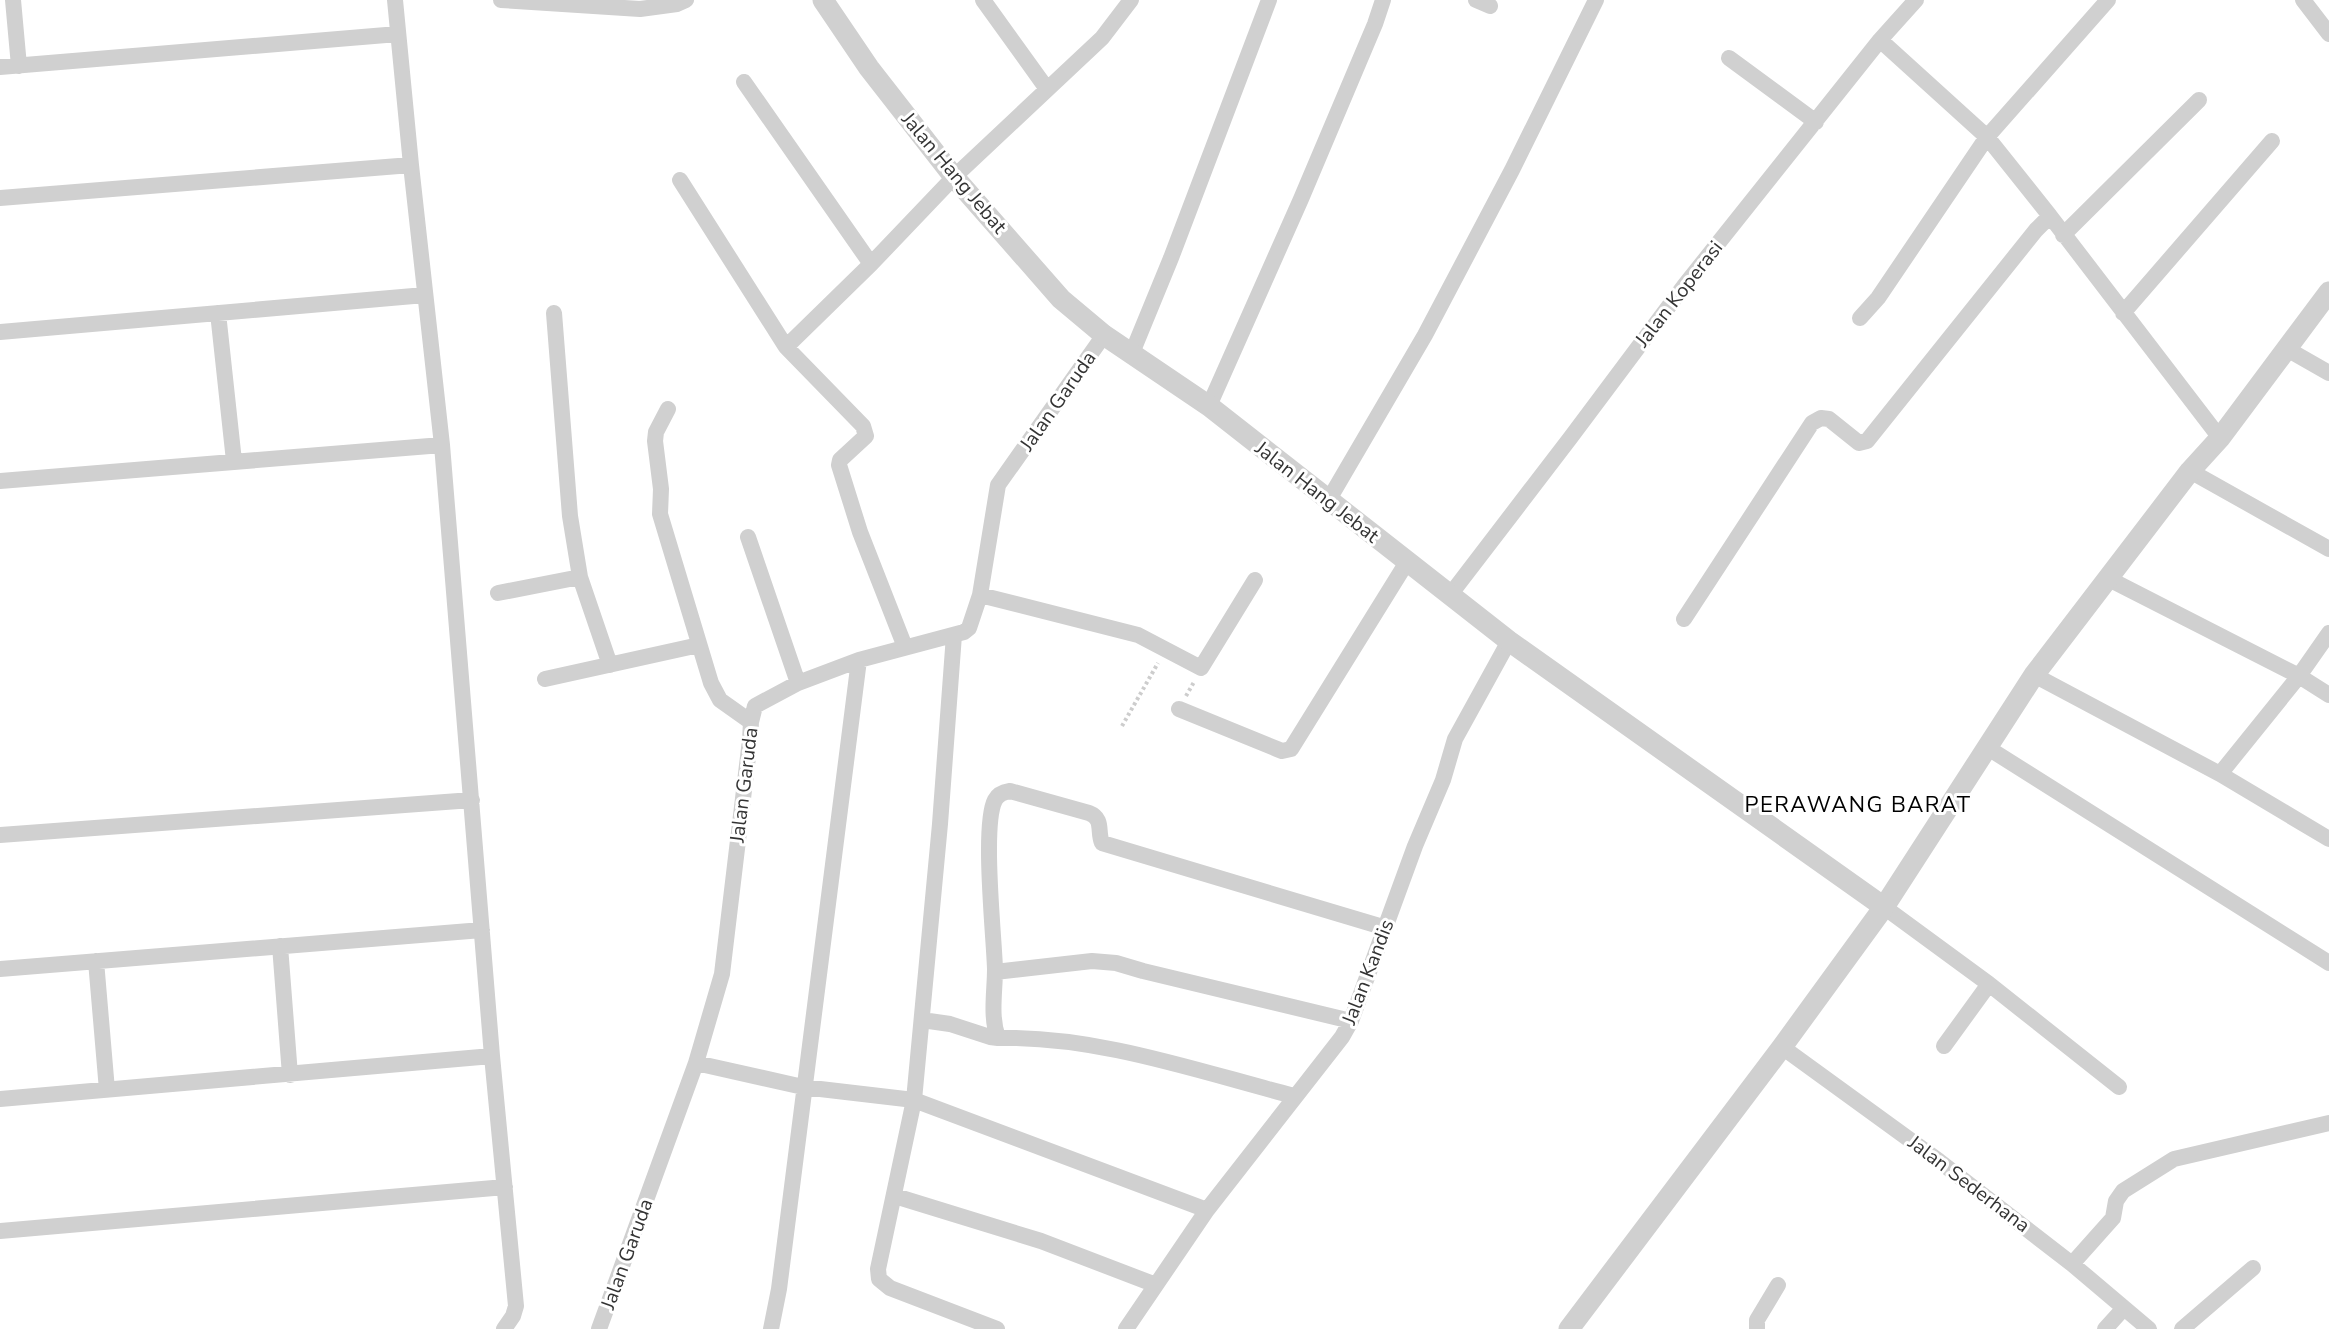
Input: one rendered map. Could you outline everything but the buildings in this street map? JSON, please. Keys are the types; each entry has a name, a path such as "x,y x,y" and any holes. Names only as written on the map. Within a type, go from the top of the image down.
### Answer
{"street":[{"path":"13,0 19,66"},
{"path":"395,0 442,445 492,1056 516,1306 513,1316 504,1329"},
{"path":"501,0 640,9 677,4 686,0"},
{"name":"Jalan Hang Jebat","path":"823,0 869,68 954,177 1061,299 1104,335 1209,406 1509,641 1884,907"},
{"path":"982,0 1047,89"},
{"path":"786,347 871,264 954,177 1102,38 1131,0"},
{"path":"1132,353 1172,258 1269,0"},
{"path":"1209,406 1301,200 1383,0"},
{"path":"1328,501 1430,325 1512,170 1596,0"},
{"name":"Jalan Koperasi","path":"1450,595 1684,286 1880,40 1916,0"},
{"path":"1860,318 1878,298 1987,137 2108,0"},
{"path":"2303,0 2329,34"},
{"path":"0,67 398,34"},
{"path":"1880,40 1987,137 2220,438"},
{"path":"1729,58 1816,122"},
{"path":"744,82 871,264"},
{"path":"2063,235 2199,100"},
{"path":"2123,313 2272,141"},
{"path":"0,198 411,165"},
{"path":"680,180 786,347 863,426 866,436 840,460 838,465 860,532 905,647"},
{"path":"1684,619 1812,423 1821,418 1829,419 1859,442 1867,441 2036,230 2050,216"},
{"path":"0,332 425,295"},
{"path":"1569,1329 1782,1047 1884,907 2034,675 2190,471 2220,438 2328,297"},
{"path":"218,313 234,461"},
{"path":"554,313 570,516 580,577 610,665"},
{"name":"Jalan Garuda","path":"599,1329 696,1063 722,974 751,722 755,706 798,683 859,660 954,635 969,628 980,595 998,485 1104,335"},
{"path":"2288,349 2329,373"},
{"path":"668,409 656,432 655,441 661,489 660,514 711,683 720,700 751,722"},
{"path":"0,481 442,445"},
{"path":"2190,471 2329,549"},
{"path":"748,537 798,683"},
{"path":"1179,709 1282,751 1291,749 1407,562"},
{"path":"498,593 580,577"},
{"path":"2107,578 2299,676 2329,695"},
{"path":"980,595 1138,635 1201,668 1255,580"},
{"path":"2220,774 2299,676 2329,633"},
{"path":"954,635 940,824 914,1100 878,1269 879,1279 890,1288 997,1329"},
{"name":"Jalan Kandis","path":"1126,1329 1207,1210 1342,1037 1351,1021 1415,846 1443,780 1455,739 1509,641"},
{"path":"545,679 699,645"},
{"path":"771,1329 779,1289 859,660"},
{"path":"2034,675 2220,774 2329,839"},
{"path":"1988,748 2329,963"},
{"path":"998,1038 994,1021 995,972 990,828 995,800 1001,793 1010,791 1096,816 1099,820 1102,843 1386,928"},
{"path":"0,835 472,800"},
{"path":"1884,907 1989,984 2119,1087"},
{"path":"0,969 482,930"},
{"path":"280,946 290,1075"},
{"path":"96,961 107,1090"},
{"path":"995,972 1092,961 1116,963 1351,1021"},
{"path":"1944,1046 1989,984"},
{"path":"922,1020 950,1024 990,1037 1036,1037 1105,1047 1294,1096"},
{"name":"Jalan Sederhana","path":"1782,1047 1939,1161 2072,1264 2149,1329"},
{"path":"0,1099 492,1056"},
{"path":"696,1063 803,1087 914,1100 1207,1210"},
{"path":"2072,1264 2113,1218 2116,1201 2123,1191 2174,1159 2329,1123"},
{"path":"0,1231 505,1187"},
{"path":"895,1196 1008,1230 1156,1285"},
{"path":"2182,1329 2253,1269"},
{"path":"1757,1329 1757,1320 1778,1285"},
{"path":"2105,1329 2124,1308"}],"path":[{"path":"1122,726 1166,650"},
{"path":"1179,709 1201,668"}],"district":[{"name":"PERAWANG BARAT","path":"1858,805"}]}
